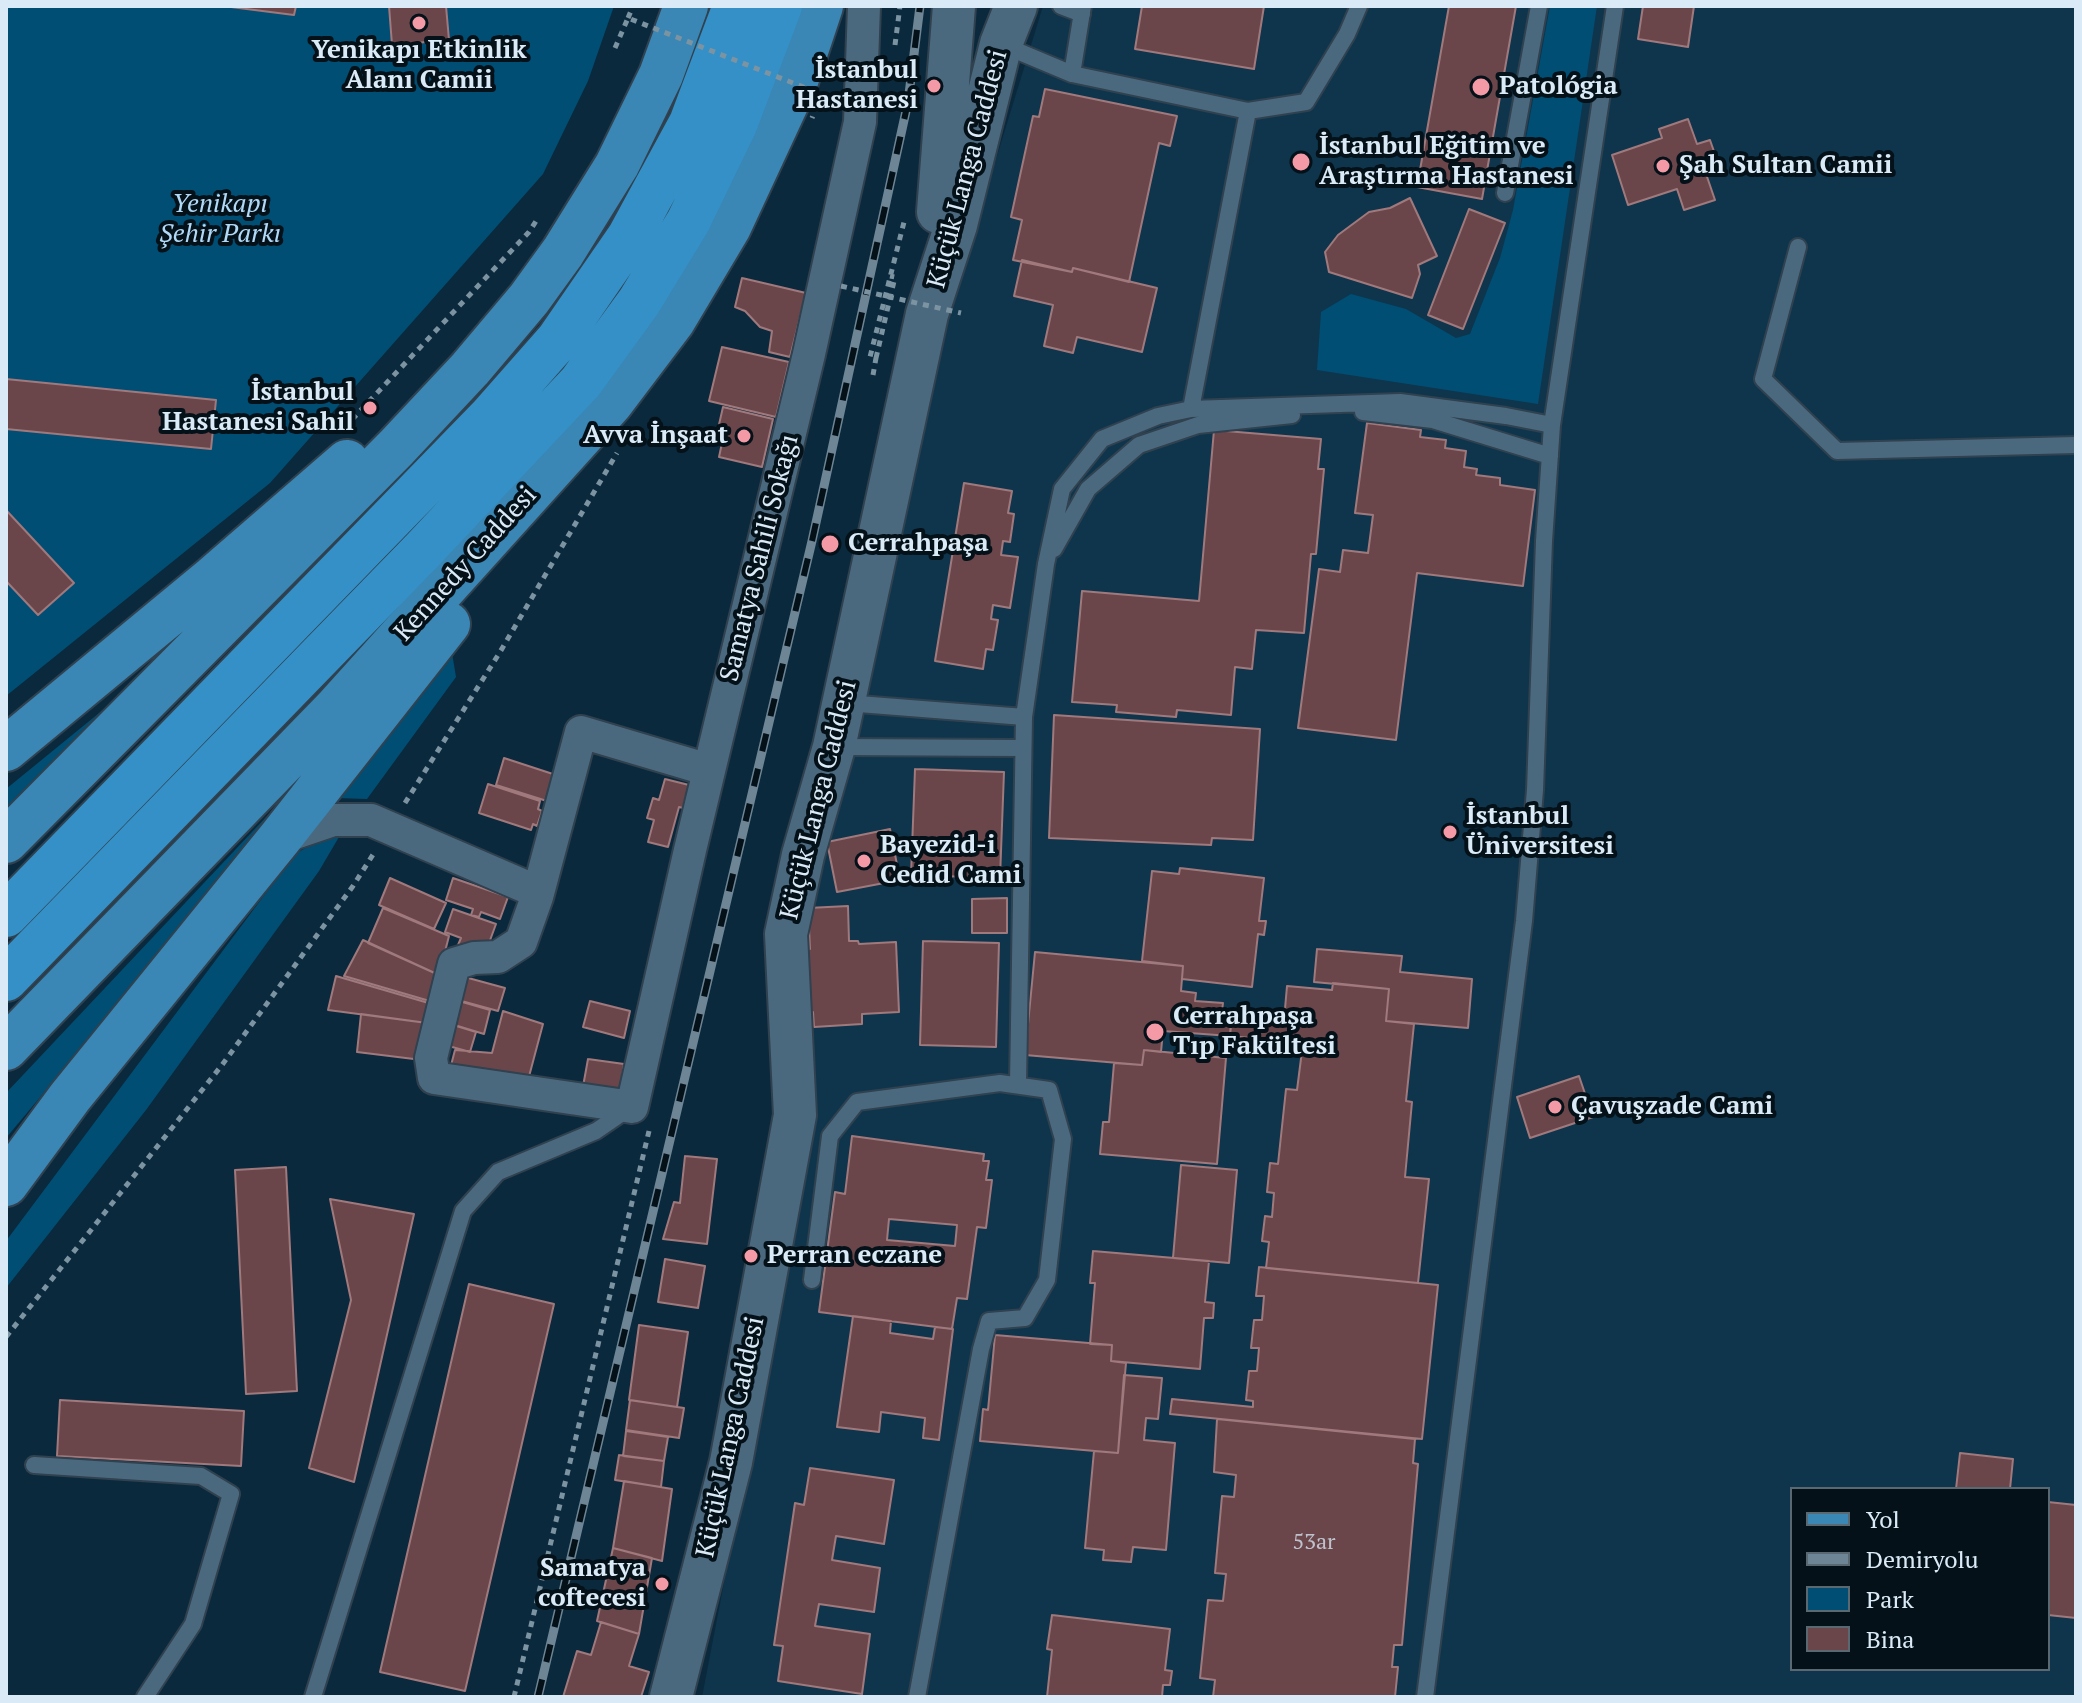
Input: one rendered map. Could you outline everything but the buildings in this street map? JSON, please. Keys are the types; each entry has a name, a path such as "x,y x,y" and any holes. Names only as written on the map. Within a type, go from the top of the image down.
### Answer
{"highway":[{"path":"6,915 491,416 558,340 629,237 691,123 735,6"},
{"path":"6,979 424,549 581,382 639,302 688,222 735,125 780,6"}],"main road":[{"path":"6,841 386,458 470,369 529,299 563,252 617,165 661,75 686,6"},
{"name":"Kennedy Caddesi","path":"6,1048 337,707 611,403 673,321 729,227 794,87 821,6"},
{"path":"6,749 213,578 414,405 470,369"},
{"path":"6,1184 70,1097 506,555 611,403"}],"street":[{"name":"Samatya Sahili Sokağı","path":"632,1107 809,354 860,122 864,6"},
{"path":"918,305 934,256 954,6"},
{"name":"Küçük Langa Caddesi","path":"671,1697 731,1462 795,1115 786,934 803,855 844,703 918,305 956,225 1001,44 1016,6"},
{"path":"632,1107 434,1078 431,1058 454,964 474,958 498,957 521,942 538,892 581,732 709,770"},
{"path":"280,838 343,819 371,820 538,892"}],"lane":[{"path":"1061,6 1082,10 1072,74"},
{"path":"1001,44 1072,74 1248,111 1306,102 1347,34 1359,6"},
{"path":"1505,193 1539,6"},
{"path":"1425,1697 1524,921 1535,790 1544,541 1552,425 1615,6"},
{"path":"1191,409 1248,111"},
{"path":"1798,247 1763,379 1837,451 2076,445"},
{"path":"1018,1084 1024,717 1046,564 1062,489 1102,439 1158,416 1191,409 1400,402 1552,425"},
{"path":"1046,564 1088,489 1139,445 1198,425 1316,412 1368,412 1433,420 1550,456"},
{"path":"844,703 1024,717"},
{"path":"834,747 1023,748"},
{"path":"812,1280 830,1136 857,1102 1000,1083 1049,1090 1063,1139 1047,1280 1025,1318 989,1321 981,1349 917,1697"},
{"path":"313,1697 463,1211 498,1172 596,1131 632,1107"},
{"path":"34,1465 201,1476 231,1494 193,1624 145,1697"}],"path":[{"path":"615,48 633,6"},
{"path":"628,18 821,94 812,118"},
{"path":"638,31 643,19"},
{"path":"804,99 809,86"},
{"path":"338,434 529,232 545,208"},
{"path":"890,276 895,277 918,305"},
{"path":"841,286 918,305"},
{"path":"876,358 918,305"},
{"path":"6,1337 222,1065 353,886 500,652 617,452"}],"shaded area":[{"name":"İstanbul Üniversitesi","path":"1043,6 2076,6 2076,1697 702,1697 813,1121 799,938 947,319"}],"green space":[{"name":"Yenikapı Şehir Parkı","path":"6,6 614,6 588,81 543,174 270,483 6,696"},
{"path":"1550,6 1597,6 1538,404 1317,370 1321,312 1351,294 1406,309 1456,338 1470,334 1500,258 1513,210"},
{"path":"452,653 456,677 367,799 336,798"},
{"path":"142,678 6,816 6,789"},
{"path":"284,798 150,966 6,1138 6,1093"},
{"path":"346,825 319,871 146,1110 6,1288 6,1241 295,854"}],"railway":[{"path":"538,1697 812,541 908,102 920,6"}],"place":[{"name":"Yenikapı Etkinlik Alanı Camii","path":"419,23"},
{"name":"İstanbul Hastanesi","path":"934,86"},
{"name":"Patológia","path":"1481,87"},
{"name":"İstanbul Eğitim ve Araştırma Hastanesi","path":"1301,162"},
{"name":"Şah Sultan Camii","path":"1663,166"},
{"name":"İstanbul Hastanesi Sahil","path":"370,408"},
{"name":"Avva İnşaat","path":"744,436"},
{"name":"Cerrahpaşa","path":"830,544"},
{"name":"İstanbul Üniversitesi","path":"1450,832"},
{"name":"Bayezid-i Cedid Cami","path":"864,861"},
{"name":"Cerrahpaşa Tıp Fakültesi","path":"1155,1032"},
{"name":"Çavuşzade Cami","path":"1555,1107"},
{"name":"Perran eczane","path":"751,1256"},
{"name":"Samatya coftecesi","path":"662,1584"}]}
